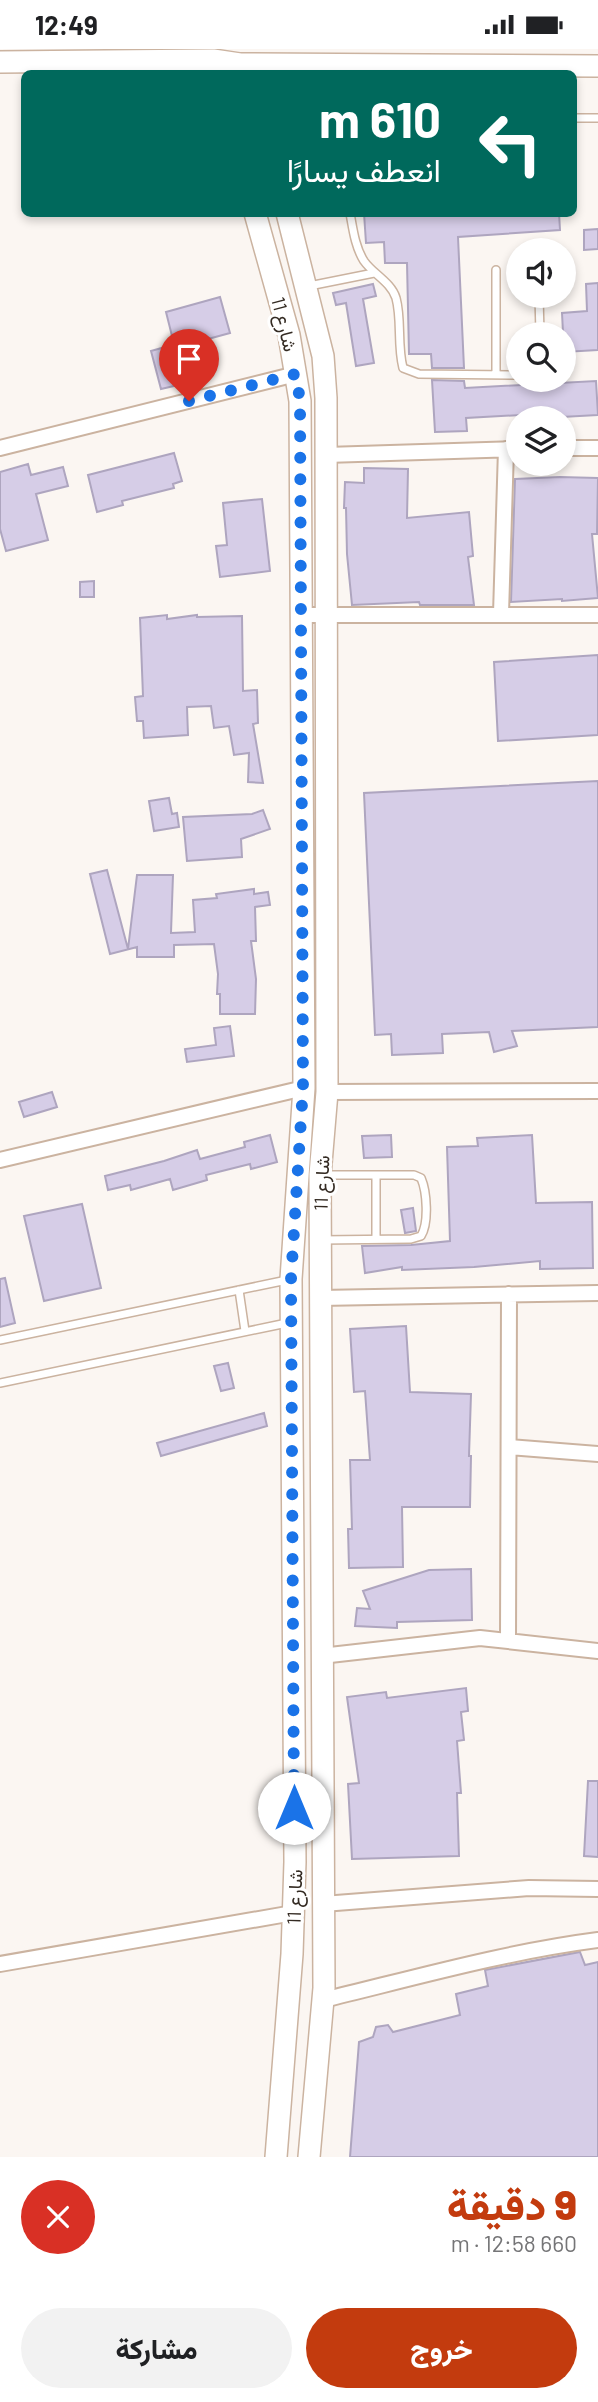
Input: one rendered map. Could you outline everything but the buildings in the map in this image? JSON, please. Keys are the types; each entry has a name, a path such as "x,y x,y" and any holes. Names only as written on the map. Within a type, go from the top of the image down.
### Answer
{"street":[{"path":"0,62 598,66"},
{"path":"304,70 318,65"},
{"name":"شارع 11","path":"256,217 289,334 300,401 303,1088 291,1279 295,1862 292,1954 276,2157"},
{"name":"شارع 11","path":"288,217 326,377 327,1092 320,1175 323,2000 309,2157"},
{"path":"0,448 296,374"},
{"path":"576,448 598,448"},
{"path":"326,454 506,449"},
{"path":"500,614 510,476"},
{"path":"302,615 598,615"},
{"path":"0,1160 303,1088"},
{"path":"327,1092 598,1091"},
{"path":"320,1298 598,1293"},
{"path":"508,1641 509,1294"},
{"path":"509,1447 598,1454"},
{"path":"321,1656 480,1638 598,1651"},
{"path":"323,1904 528,1888 598,1889"},
{"path":"0,1964 293,1913"},
{"path":"323,2000 454,1968 598,1940"}],"lane":[{"path":"577,118 598,118"},
{"path":"351,217 356,243 363,259 374,273 391,287 396,298 399,353 403,368 419,374 506,375"},
{"path":"496,271 496,375"},
{"path":"306,287 374,273"},
{"path":"320,1175 414,1175 421,1178 425,1186 425,1229 421,1236 411,1239 320,1240"},
{"path":"376,1175 376,1240"},
{"path":"0,1340 291,1279"},
{"path":"239,1290 245,1331"},
{"path":"0,1383 291,1322"}],"route":[{"path":"189,401 296,374 300,401 303,1088 291,1279 294,1808"}]}
